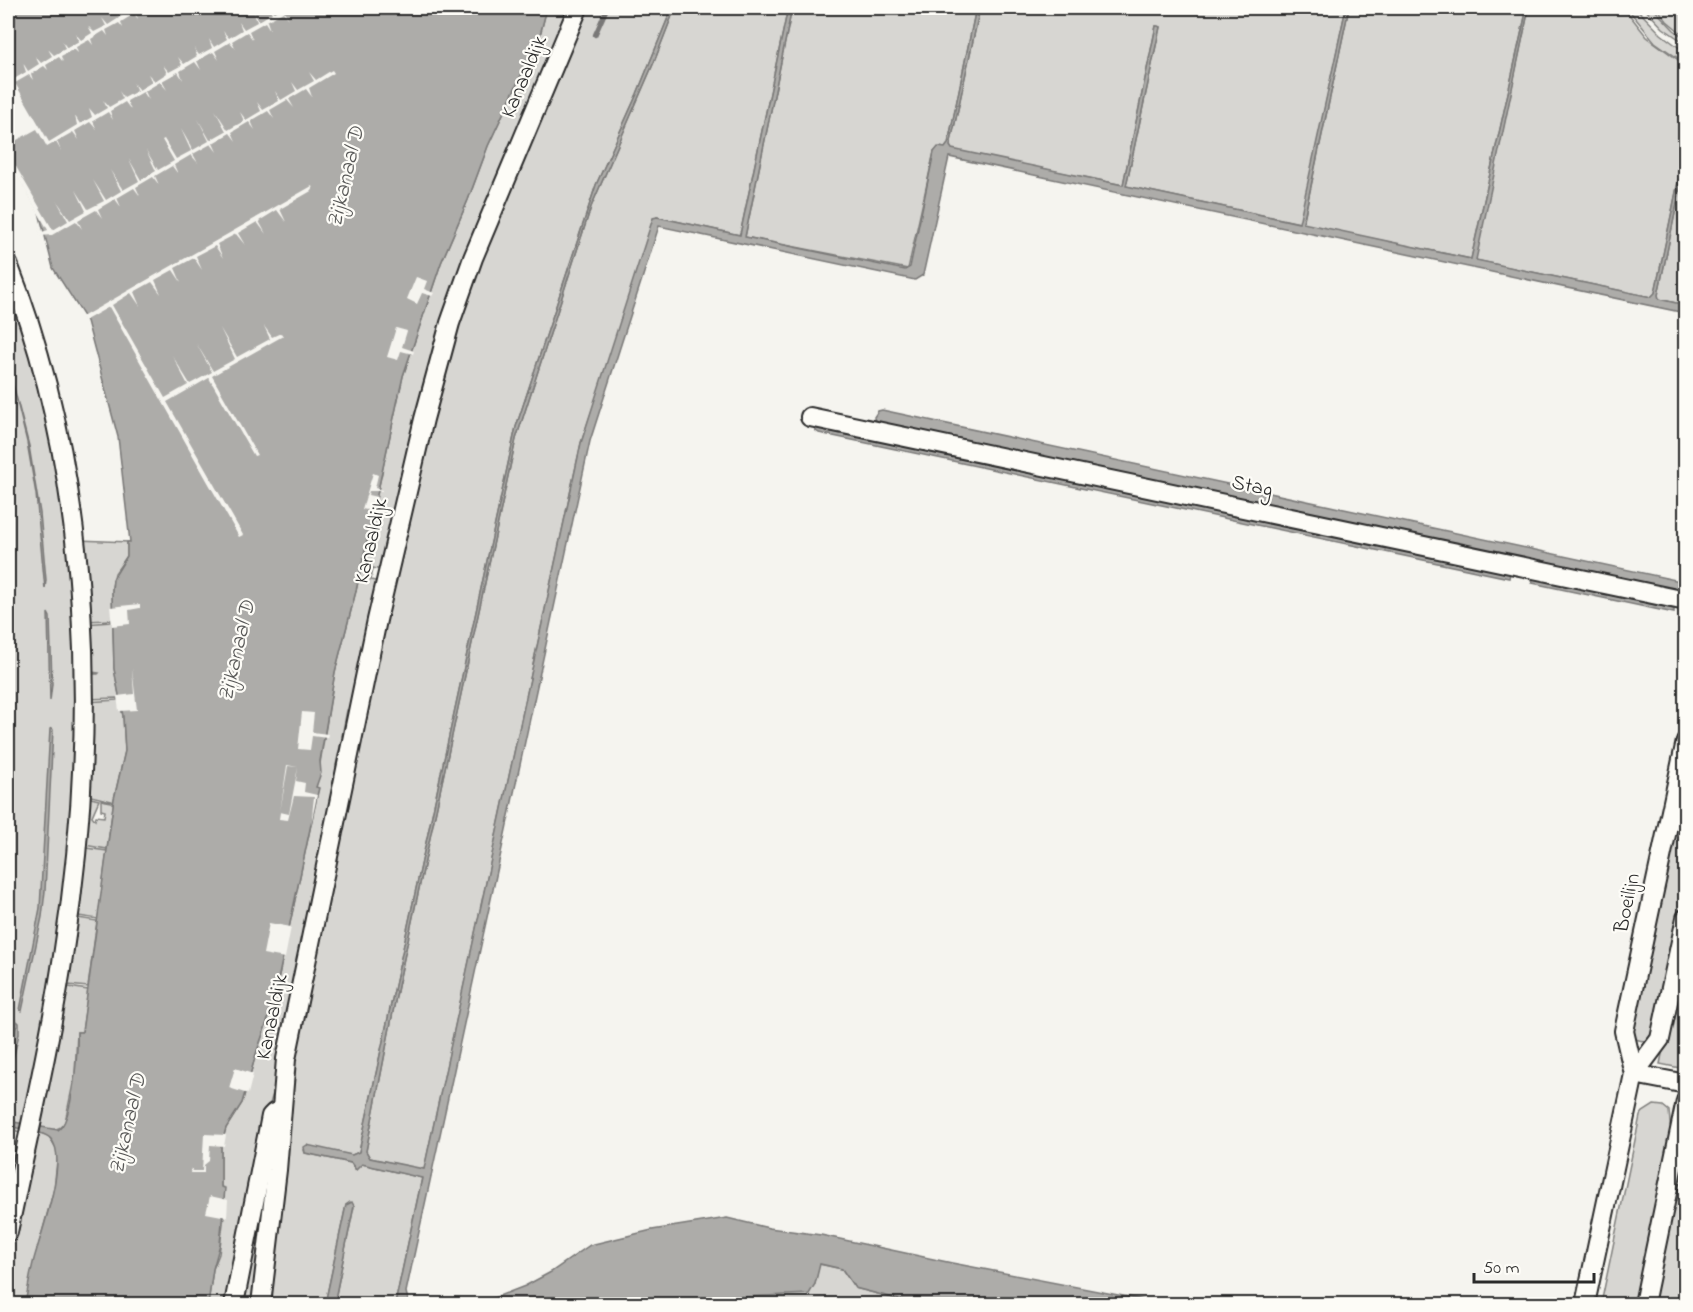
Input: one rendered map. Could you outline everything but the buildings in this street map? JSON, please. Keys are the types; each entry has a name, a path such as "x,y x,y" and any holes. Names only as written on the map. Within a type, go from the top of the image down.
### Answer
{"street":[{"name":"Kanaaldijk","path":"261,1305 277,1170 286,1059 371,650 433,384 450,323 473,258 578,8"},
{"path":"8,264 33,335 48,392 68,493 77,557 82,638 82,747 73,880 64,954 8,1232"},
{"name":"Stag","path":"810,417 1686,601"},
{"name":"Boeilijn","path":"1634,1074 1624,1031 1686,741"},
{"name":"Boeilijn","path":"1585,1305 1634,1074 1660,1039 1686,918"},
{"path":"1634,1074 1686,1084"},
{"path":"1644,1305 1686,1101"},
{"name":"Kanaaldijk","path":"234,1305 264,1145 271,1116 281,1105"}],"shaded area":[{"path":"547,8 570,8 505,156 510,159 418,405 415,417 420,419 413,424 406,456 411,457 385,571 373,568 371,580 383,583 354,711 347,710 342,736 349,738 348,743 341,742 336,765 338,766 282,1062 268,1111 230,1304 208,1304 213,1269 219,1254 225,1209 221,1188 221,1146 226,1128 242,1103 272,1008 317,796 318,789 316,788 335,672 356,591 403,376 441,263 488,146 540,35"},
{"path":"582,8 672,8 596,185 516,427 359,1152 352,1155 304,1150 305,1153 351,1163 355,1170 362,1164 422,1178 395,1304 334,1304 354,1206 350,1202 346,1205 325,1304 265,1304 287,1083 366,697 456,318"},
{"path":"675,8 788,8 741,230 739,235 657,217 581,443 424,1170 370,1158 366,1151 398,986 516,439 591,207"},
{"path":"792,8 976,8 948,144 945,148 940,147 934,152 908,269 745,237"},
{"path":"980,8 1346,8 1300,223 1126,186 1160,27 1156,26 1123,185 952,150 950,146"},
{"path":"1349,8 1527,8 1471,259 1303,224"},
{"path":"1529,8 1624,8 1647,37 1685,65 1685,149 1655,293 1651,297 1475,260"},
{"path":"1627,8 1636,8 1661,34 1685,52 1685,63 1655,42"},
{"path":"1644,8 1653,8 1685,38 1685,43 1663,28"},
{"path":"1657,8 1685,8 1685,36 1667,21"},
{"path":"1685,165 1685,305 1659,299 1658,295"},
{"path":"8,273 52,425 77,627 72,849 25,1133 8,1129"},
{"path":"78,540 130,542 127,542 127,556 115,573 112,586 114,668 123,716 125,751 114,799 107,849 79,844 86,843 87,797 99,800 92,816 95,820 96,816 104,817 105,811 101,810 101,800 112,802 87,795 85,761 91,761 92,749 86,702 117,700 117,698 86,699 92,674 99,673 92,672 84,624 111,622 111,620 84,621 89,588 87,561 79,554"},
{"path":"1685,762 1685,896 1656,1036 1641,1041 1635,1039 1629,1027"},
{"path":"79,847 107,851 98,919 72,915 74,899 81,899 82,889 75,888"},
{"path":"72,917 97,921 88,987 68,985 70,973 64,972 69,939 75,939 77,928 71,927"},
{"path":"1685,943 1685,1069 1660,1064"},
{"path":"62,986 88,990 82,1032 77,1032 75,1074 65,1122 59,1128 51,1130 34,1126 58,1007 64,1008 66,996 60,995"},
{"path":"1654,1105 1663,1106 1669,1111 1671,1133 1635,1304 1601,1304 1640,1116"},
{"path":"33,1131 48,1135 58,1151 54,1189 25,1304 8,1304 8,1248"},
{"path":"1685,1140 1685,1277 1680,1304 1652,1304"},
{"path":"273,1165 257,1304 238,1304 260,1189"},
{"path":"819,1264 842,1269 855,1288 917,1304 633,1304 815,1284"}],"water":[{"name":"Zijkanaal D","path":"8,8 547,8 540,35 488,146 441,263 403,376 356,591 335,672 320,761 321,773 316,787 319,788 272,1008 242,1103 226,1128 221,1146 221,1187 225,1188 220,1244 213,1269 208,1304 25,1304 52,1197 57,1163 56,1149 48,1136 8,1126 8,1121 58,1130 63,1124 71,1100 77,1054 77,1032 82,1032 114,799 125,751 123,716 114,669 112,591 113,579 127,556 127,542 130,542 118,437 87,321 53,268 39,212 8,157"},
{"path":"672,8 675,8 654,62 591,207 516,439 398,986 366,1151 370,1158 424,1169 581,443 653,218 740,235 788,8 792,8 745,237 905,270 910,267 934,152 938,147 945,148 948,144 976,8 980,8 950,146 952,149 1123,185 1156,26 1158,26 1160,27 1126,186 1299,223 1346,8 1349,8 1303,223 1471,259 1527,8 1529,8 1476,260 1651,297 1655,293 1685,149 1685,165 1658,295 1659,299 1685,305 1685,313 949,157 923,275 915,280 659,226 590,441 406,1292 409,1304 395,1304 422,1178 362,1164 356,1170 351,1163 305,1153 304,1147 307,1145 352,1155 359,1152 516,427 596,185"},
{"path":"8,365 29,446 40,513 45,589 36,494 27,442"},
{"path":"882,410 1685,582 1685,594 875,425 874,417 878,411"},
{"path":"815,427 1510,573 1509,578 819,433"},
{"path":"1533,578 1674,609 1674,613 1532,583"},
{"path":"48,613 52,684 50,701"},
{"path":"52,728 45,891 42,917 22,1011 20,1010 40,908 50,729"},
{"path":"17,1021 19,1034 8,1080 8,1066"},
{"path":"352,1202 354,1206 334,1304 325,1304 346,1205"},
{"path":"727,1218 1165,1304 917,1304 855,1288 842,1269 820,1264 815,1284 809,1294 633,1304 478,1304 525,1286 551,1272 590,1245 652,1230"}],"pier":[{"path":"131,8 145,8 136,13 138,19 134,14 121,22 123,28 119,23 106,30 108,36 104,31 91,39 93,45 89,40 76,47 78,53 74,49 61,56 63,62 59,57 46,65 48,70 44,66 31,74 33,80 29,75 15,83 49,142 77,125 75,116 80,124 92,117 89,108 95,115 107,108 103,100 109,107 123,99 119,91 124,98 137,91 133,83 139,90 152,82 148,74 155,81 167,73 163,65 169,72 182,65 178,57 184,64 197,56 194,48 199,55 212,48 209,39 214,47 227,39 223,31 229,38 242,30 239,22 244,29 257,22 254,13 259,21 272,13 269,8 274,12 282,8 290,8 284,11 289,19 283,12 267,21 270,30 265,22 249,31 253,40 247,32 232,41 236,49 230,42 215,51 219,60 213,52 197,61 201,70 195,62 180,71 183,80 178,72 162,81 167,90 160,82 145,91 149,100 143,92 127,101 131,110 125,102 110,111 113,120 108,112 93,121 97,130 90,122 75,131 79,140 73,132 57,141 61,151 56,142 47,147 37,129 8,145 8,69 14,79 26,72 23,63 28,71 39,64 35,56 41,63 52,56 48,49 54,55 65,49 62,41 67,48 79,41 75,33 81,40 92,33 88,26 94,32 106,26 102,18 108,25 119,18 115,11 120,17 132,11"},
{"path":"332,70 334,73 309,88 312,97 306,89 289,99 294,108 287,100 270,110 274,119 268,111 251,121 255,130 249,122 232,132 236,141 230,133 213,143 217,152 211,144 193,154 198,163 191,155 174,165 178,174 172,166 155,176 159,185 153,177 136,187 140,196 134,188 117,198 121,207 115,199 98,209 102,218 96,210 78,220 82,229 76,221 52,235 41,236 39,229 42,232 48,230 8,160 8,153 53,230 68,221 57,201 70,220 86,211 76,190 88,209 104,201 93,180 106,200 121,191 110,170 123,190 139,181 129,159 141,180 156,171 146,150 158,170 174,161 162,140 164,139 176,159 191,151 181,129 193,150 209,141 198,119 210,140 226,131 215,110 228,130 244,121 240,112 246,120 261,111 257,102 263,110 279,101 275,91 281,100 296,91 292,82 298,90 314,81 309,72 316,80"},
{"path":"312,186 313,190 280,209 286,222 277,210 259,221 266,234 257,222 238,233 245,245 236,234 217,244 223,258 215,246 196,256 202,270 194,258 175,268 181,282 173,270 155,280 161,294 152,282 134,292 140,306 131,293 112,305 165,398 188,385 172,355 190,384 212,372 196,343 213,371 235,359 220,328 237,357 270,339 264,326 272,337 281,333 283,336 212,376 257,455 254,456 209,378 167,402 243,535 239,537 109,307 84,321 82,317"},
{"path":"416,277 427,281 424,289 434,293 432,296 422,293 417,304 407,299"},
{"path":"396,328 407,331 402,347 414,351 413,354 401,351 398,360 387,357"},
{"path":"373,473 378,475 375,488 382,490 369,491 368,495 377,497 374,508 377,509 376,512 362,509"},
{"path":"140,604 140,608 129,610 130,624 112,626 110,607"},
{"path":"132,668 137,710 119,711 117,696 134,694"},
{"path":"302,712 314,713 312,732 328,734 327,738 312,736 310,750 298,749"},
{"path":"287,765 298,767 288,766 280,811"},
{"path":"298,767 296,781 305,783 304,792 317,795 311,825 314,797 294,796 288,820 279,819 280,812 289,814"},
{"path":"269,923 291,927 285,958 263,954"},
{"path":"235,1068 253,1074 248,1094 229,1088"},
{"path":"204,1134 226,1135 224,1146 210,1145 209,1161 204,1165 204,1173 190,1173 191,1168 193,1171 202,1171"},
{"path":"210,1196 228,1200 227,1217 206,1213"}],"waterway":[{"path":"595,35 607,8"}]}
